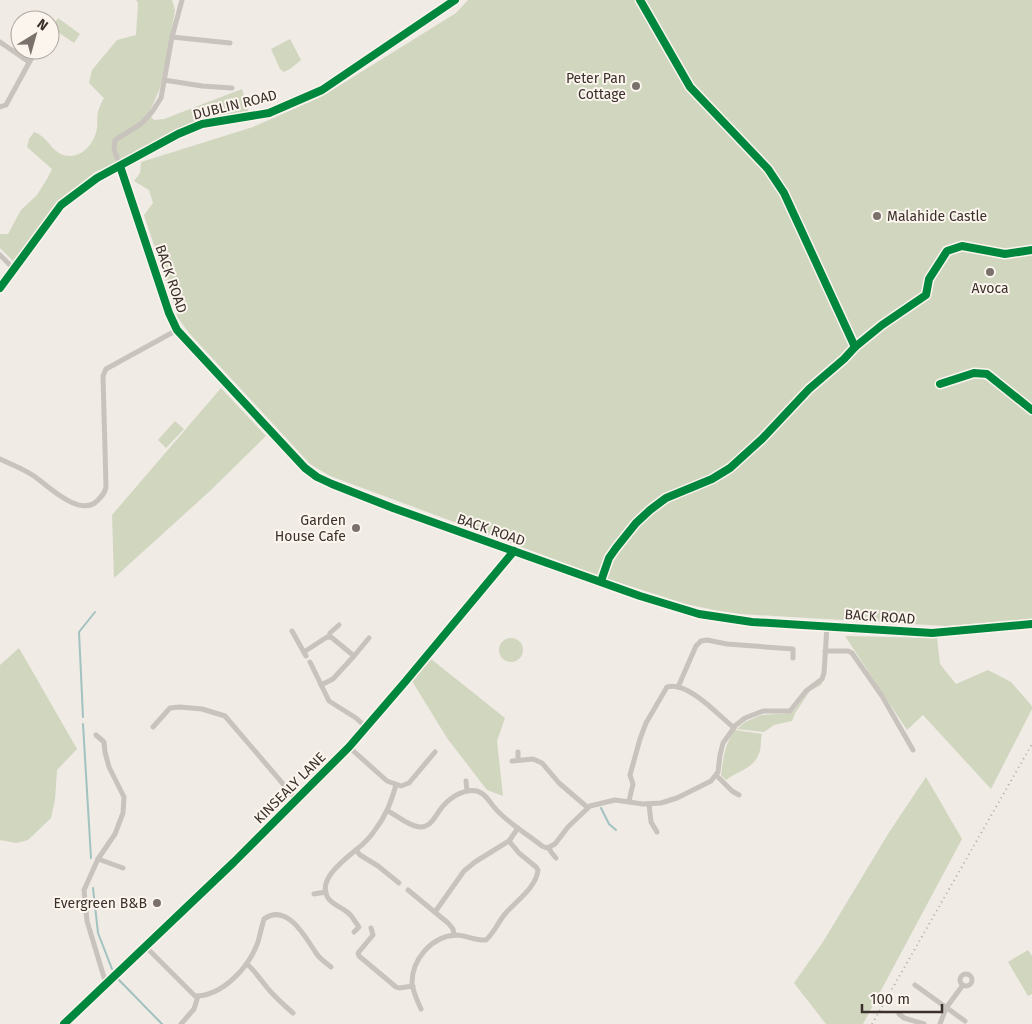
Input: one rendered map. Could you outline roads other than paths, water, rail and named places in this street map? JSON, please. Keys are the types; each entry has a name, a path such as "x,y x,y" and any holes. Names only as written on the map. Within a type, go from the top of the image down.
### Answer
{"main road":[{"name":"DUBLIN ROAD","path":"0,288 61,206 97,178 178,134 202,124 269,113 322,90 455,0"}],"street":[{"path":"120,166 114,149 115,140 142,124 161,98 172,37 182,0"},
{"path":"172,37 230,42"},
{"path":"0,42 29,62 6,105 0,107"},
{"path":"164,80 202,86 232,88"},
{"name":"BACK ROAD","path":"120,166 169,314 177,330 305,468 317,477 375,502 640,596 698,614 752,622 932,633 1032,624"},
{"path":"0,255 14,269"},
{"path":"0,459 37,478 65,499 80,506 92,505 105,492 106,487 104,372 106,369 177,330"},
{"name":"KINSEALY LANE","path":"64,1024 234,862 349,747 514,551"},
{"path":"307,657 339,625"},
{"path":"388,810 415,826 427,825 432,822 444,804 451,798 467,791 478,791 484,794 508,821 542,846 549,847 555,844 587,807 611,800 649,804 677,798 711,781 716,775 721,748 733,727 745,718 755,714 770,711 787,712 792,709 806,690 823,677 827,626"},
{"path":"292,631 329,701 356,718 366,727"},
{"path":"329,637 354,656"},
{"path":"321,685 333,679 369,638"},
{"path":"678,687 696,646 701,641 707,640 727,644 794,649 793,658"},
{"path":"825,651 848,651 852,653 882,696 913,750"},
{"path":"629,801 634,784 630,775 644,728 665,689 670,686 678,687 698,697 733,727"},
{"path":"153,727 170,708 202,709 225,716 296,799"},
{"path":"96,735 104,742 109,767 124,797 123,813 115,834 98,859 84,890 84,906 101,974 106,984"},
{"path":"349,747 387,780 396,785 405,786 435,752"},
{"path":"518,752 515,761 534,759 542,763 559,783 587,807"},
{"path":"716,775 732,791 739,795"},
{"path":"466,781 467,791"},
{"path":"354,932 359,927 358,925 349,913 328,898 326,892 327,883 335,869 374,832 388,810 396,785"},
{"path":"649,804 651,822 657,832"},
{"path":"435,912 464,870 509,841 518,828"},
{"path":"421,1009 413,986 415,968 423,951 439,940 454,935 486,940 505,914 525,894 536,879 538,870 536,867 519,853 509,841"},
{"path":"549,847 550,852 556,858"},
{"path":"356,850 360,855 378,866 399,883"},
{"path":"98,859 122,868"},
{"path":"408,890 452,926 454,935"},
{"path":"314,894 326,892"},
{"path":"145,946 195,996 203,996 216,991 229,982 246,964 258,942 264,919 270,914 277,914 295,924 310,942 318,956 327,960 330,967"},
{"path":"371,928 373,935 358,953 359,956 396,987 413,986"},
{"path":"246,964 262,979 268,990 280,1003 293,1013"},
{"path":"915,985 965,1021"},
{"path":"940,1024 946,1008 963,985"},
{"path":"181,1024 194,1009 198,996"},
{"path":"899,1014 904,1018 924,1024"}],"waterway":[{"path":"83,717 79,632 95,612"},
{"path":"83,724 91,858"},
{"path":"601,808 609,824 616,830"},
{"path":"93,888 98,933 112,969"},
{"path":"118,979 162,1024"}],"railway":[{"path":"872,1024 1032,744"}],"place":[{"name":"Peter Pan Cottage","path":"636,86"},
{"name":"Malahide Castle","path":"877,216"},
{"name":"Avoca","path":"990,272"},
{"name":"Garden House Cafe","path":"356,528"},
{"name":"Evergreen B&B","path":"157,903"}]}
